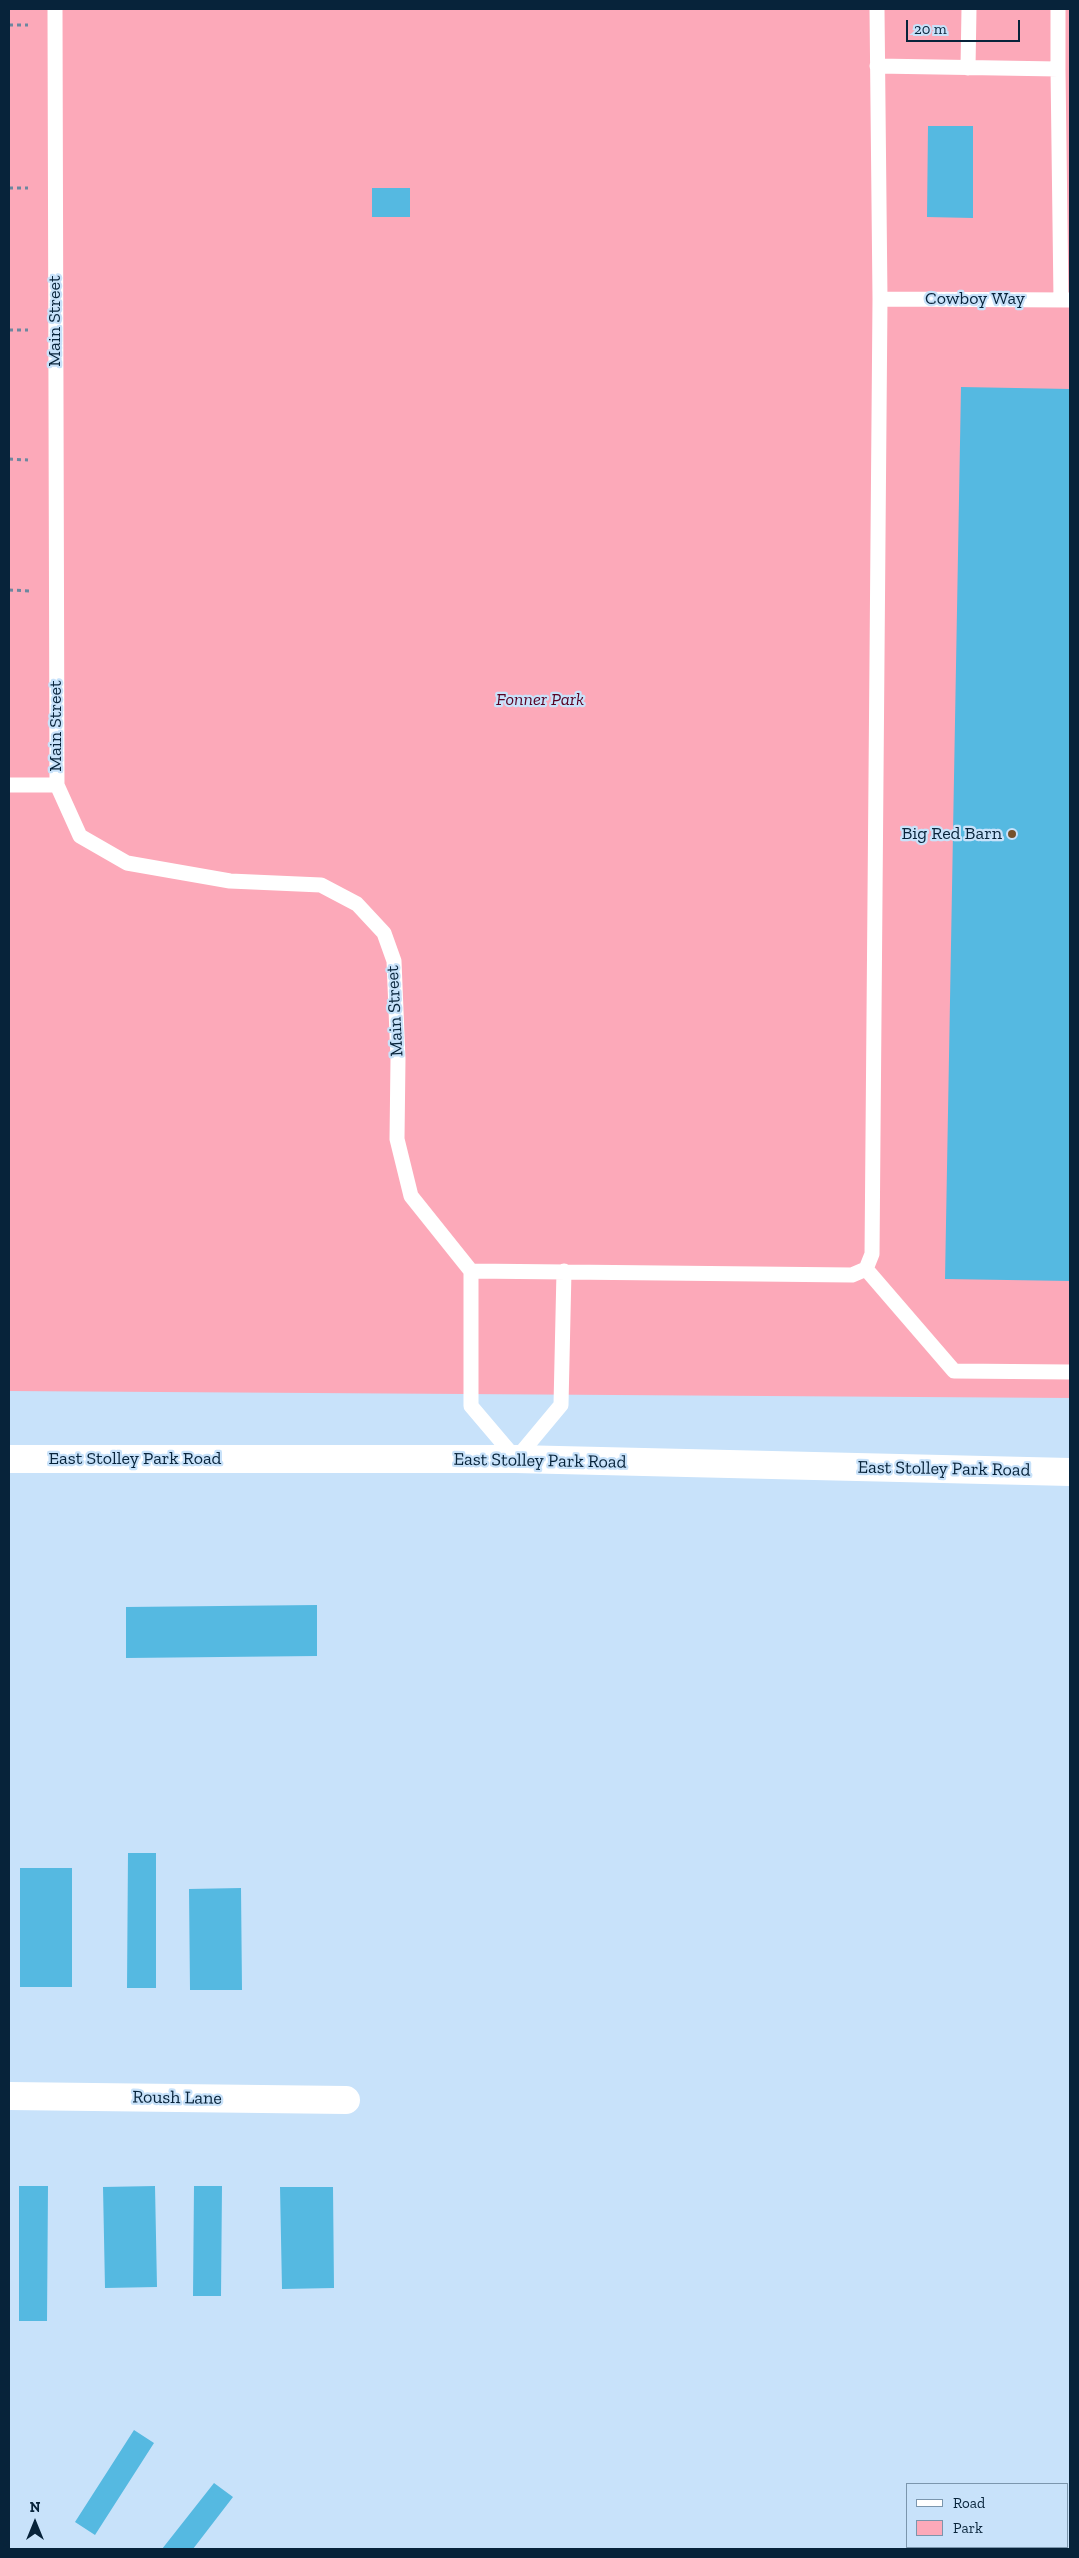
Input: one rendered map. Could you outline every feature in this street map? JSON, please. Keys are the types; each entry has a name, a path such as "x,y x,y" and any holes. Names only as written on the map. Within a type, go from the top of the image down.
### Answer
{"street":[{"name":"East Stolley Park Road","path":"9,1459 516,1459 1070,1472"},
{"name":"Roush Lane","path":"9,2096 346,2100"}],"lane":[{"name":"Main Street","path":"55,9 57,786 80,836 127,864 230,881 321,886 357,904 384,933 394,961 398,1058 397,1139 411,1196 472,1270"},
{"path":"564,1271 561,1405 516,1459 471,1406 472,1270 564,1271 852,1275 866,1269 872,1254 880,299 877,9"},
{"path":"968,68 969,9"},
{"path":"1058,9 1065,300"},
{"path":"877,66 1058,69"},
{"name":"Cowboy Way","path":"880,299 1065,300"},
{"path":"9,786 57,786"},
{"path":"866,1269 954,1371 1070,1372"}],"green space":[{"name":"Fonner Park","path":"9,9 1070,9 1070,1398 9,1391"}],"building":[{"path":"928,126 973,126 973,218 927,217"},
{"path":"372,188 410,188 410,217 372,217"},
{"name":"Big Red Barn","path":"961,387 1070,389 1070,1281 945,1279"},
{"path":"317,1605 317,1656 126,1658 126,1607"},
{"path":"128,1853 156,1853 156,1988 127,1988"},
{"path":"20,1868 72,1868 72,1987 20,1987"},
{"path":"241,1888 242,1990 190,1990 189,1889"},
{"path":"19,2186 48,2186 47,2321 19,2321"},
{"path":"155,2186 157,2287 105,2288 103,2187"},
{"path":"194,2186 222,2186 221,2296 193,2296"},
{"path":"280,2187 333,2187 334,2288 282,2289"},
{"path":"134,2430 154,2443 95,2535 75,2522"},
{"path":"214,2483 233,2497 193,2549 162,2549"}],"place":[{"name":"Big Red Barn","path":"1012,834"}]}
